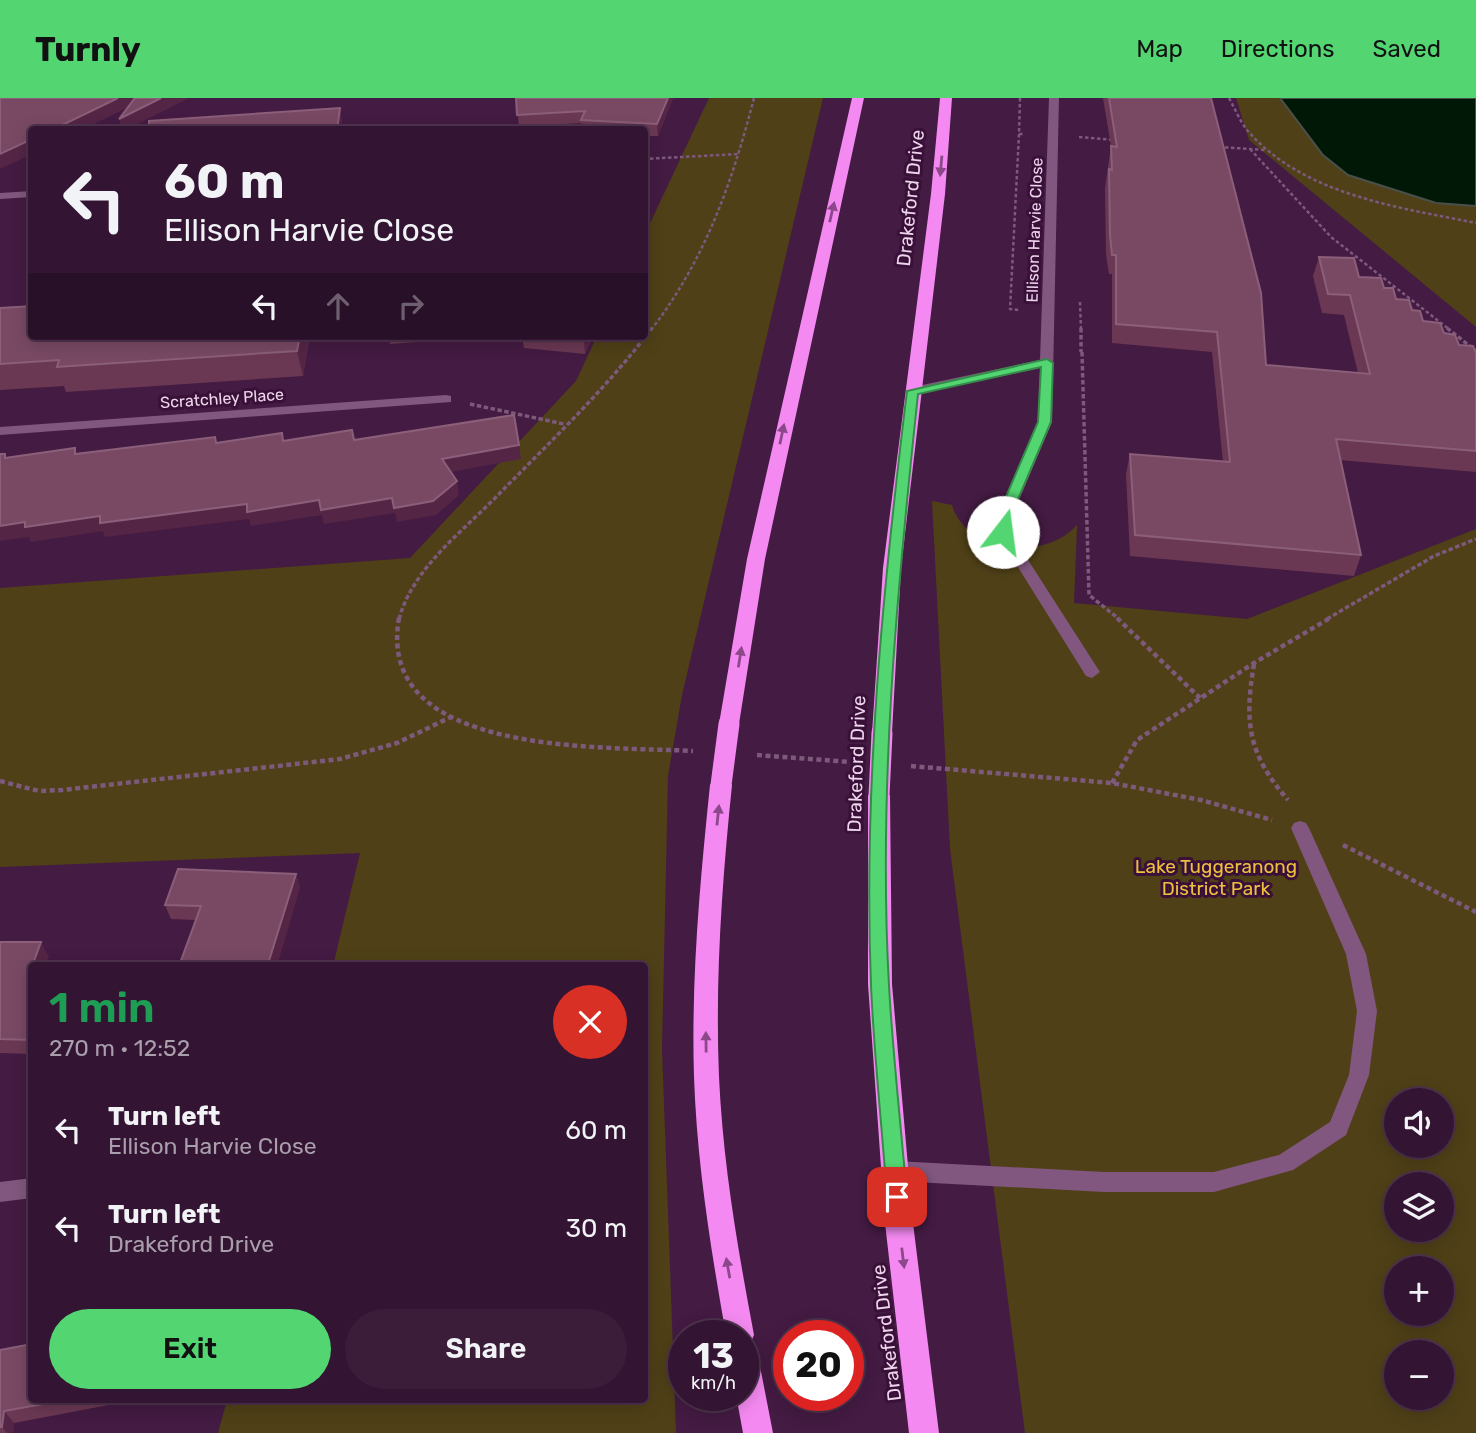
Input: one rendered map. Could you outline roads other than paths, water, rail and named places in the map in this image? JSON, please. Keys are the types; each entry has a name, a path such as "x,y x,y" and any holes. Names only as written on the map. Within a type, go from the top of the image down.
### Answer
{"highway":[{"path":"737,1320 719,1222 706,1042 709,904 720,785 756,559 858,98"},
{"name":"Drakeford Drive","path":"924,1433 895,1171 880,984 879,796 892,568 938,194 946,98"},
{"path":"754,1411 758,1433"}],"street":[{"name":"Ellison Harvie Close","path":"1054,98 1045,422 1009,506 1003,532 1092,672"},
{"path":"0,196 28,194"},
{"path":"913,391 1047,363"},
{"name":"Scratchley Place","path":"0,431 446,399"},
{"path":"895,1171 1104,1182 1214,1182 1285,1163 1338,1128 1359,1075 1367,1011 1356,954 1310,831"},
{"path":"0,1192 28,1188"}],"park label":[{"name":"Lake Tuggeranong District Park","path":"1216,877"}]}
